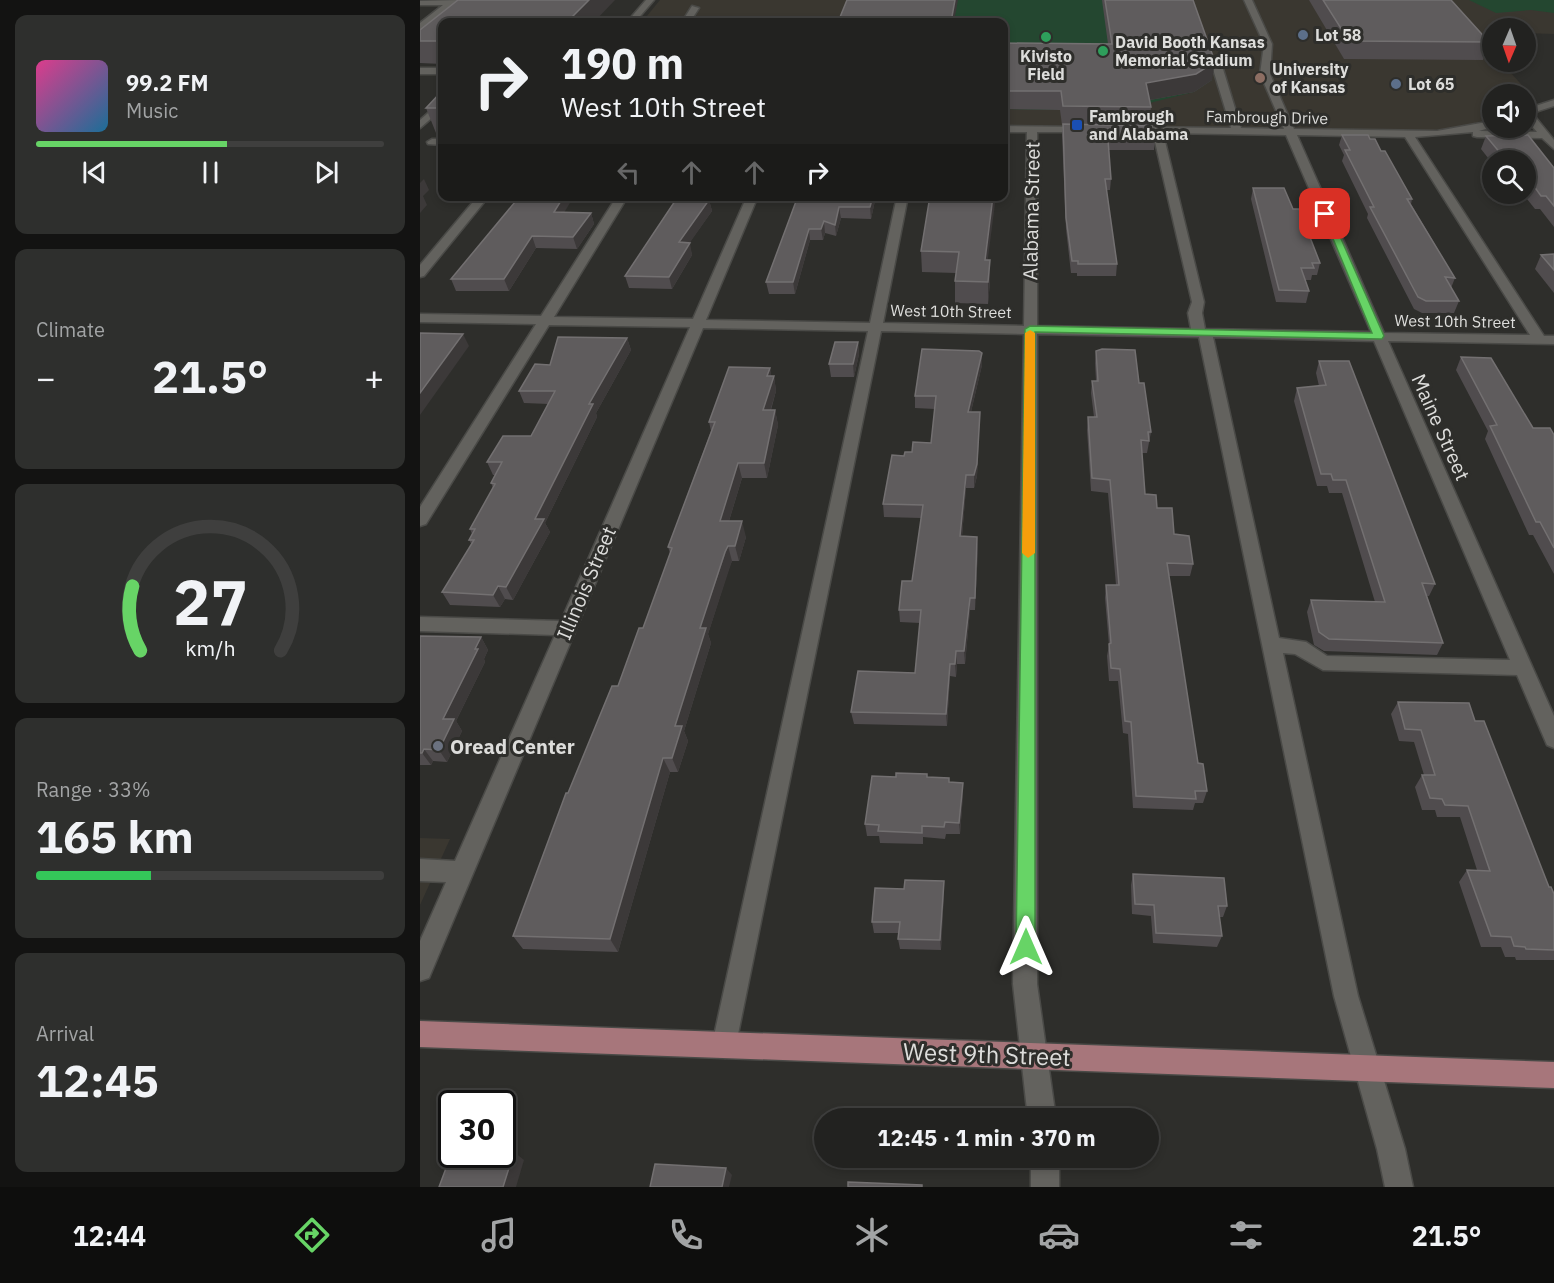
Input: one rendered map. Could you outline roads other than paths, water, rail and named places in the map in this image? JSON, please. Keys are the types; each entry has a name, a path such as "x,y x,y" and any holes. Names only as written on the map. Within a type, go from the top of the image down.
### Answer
{"main road":[{"name":"West 9th Street","path":"420,1034 1554,1075"}],"street":[{"path":"634,18 650,0"},
{"name":"Maine Street","path":"1248,0 1268,44 1265,74 1554,739"},
{"path":"420,3 453,2"},
{"path":"421,26 453,2"},
{"path":"689,18 695,9"},
{"path":"1218,69 1237,131"},
{"path":"420,71 438,71"},
{"path":"1536,109 1554,103"},
{"path":"420,125 438,108"},
{"path":"1536,125 1554,146"},
{"name":"Fambrough Drive","path":"1123,130 1437,134 1482,127"},
{"path":"1008,129 1101,130"},
{"name":"Alabama Street","path":"1032,129 1025,984 1041,1108"},
{"path":"1157,130 1198,302 1195,313 1202,333 1271,645 1346,996 1399,1187"},
{"path":"1408,133 1539,339"},
{"path":"1437,134 1544,135"},
{"path":"420,273 480,201"},
{"path":"420,520 619,201"},
{"name":"Illinois Street","path":"420,969 429,926 461,872 751,201"},
{"path":"725,1045 902,201"},
{"name":"West 10th Street","path":"420,318 1554,340"},
{"path":"420,624 567,628"},
{"path":"1271,645 1299,647 1323,663 1523,668"},
{"path":"420,870 461,872"},
{"path":"1045,1168 1045,1187"}],"place":[{"name":"Lot 58","path":"1303,35"},
{"name":"Kivisto Field","path":"1046,37"},
{"name":"David Booth Kansas Memorial Stadium","path":"1103,51"},
{"name":"University of Kansas","path":"1260,78"},
{"name":"Lot 65","path":"1396,84"},
{"name":"Fambrough and Alabama","path":"1077,125"},
{"name":"Oread Center","path":"438,746"}]}
